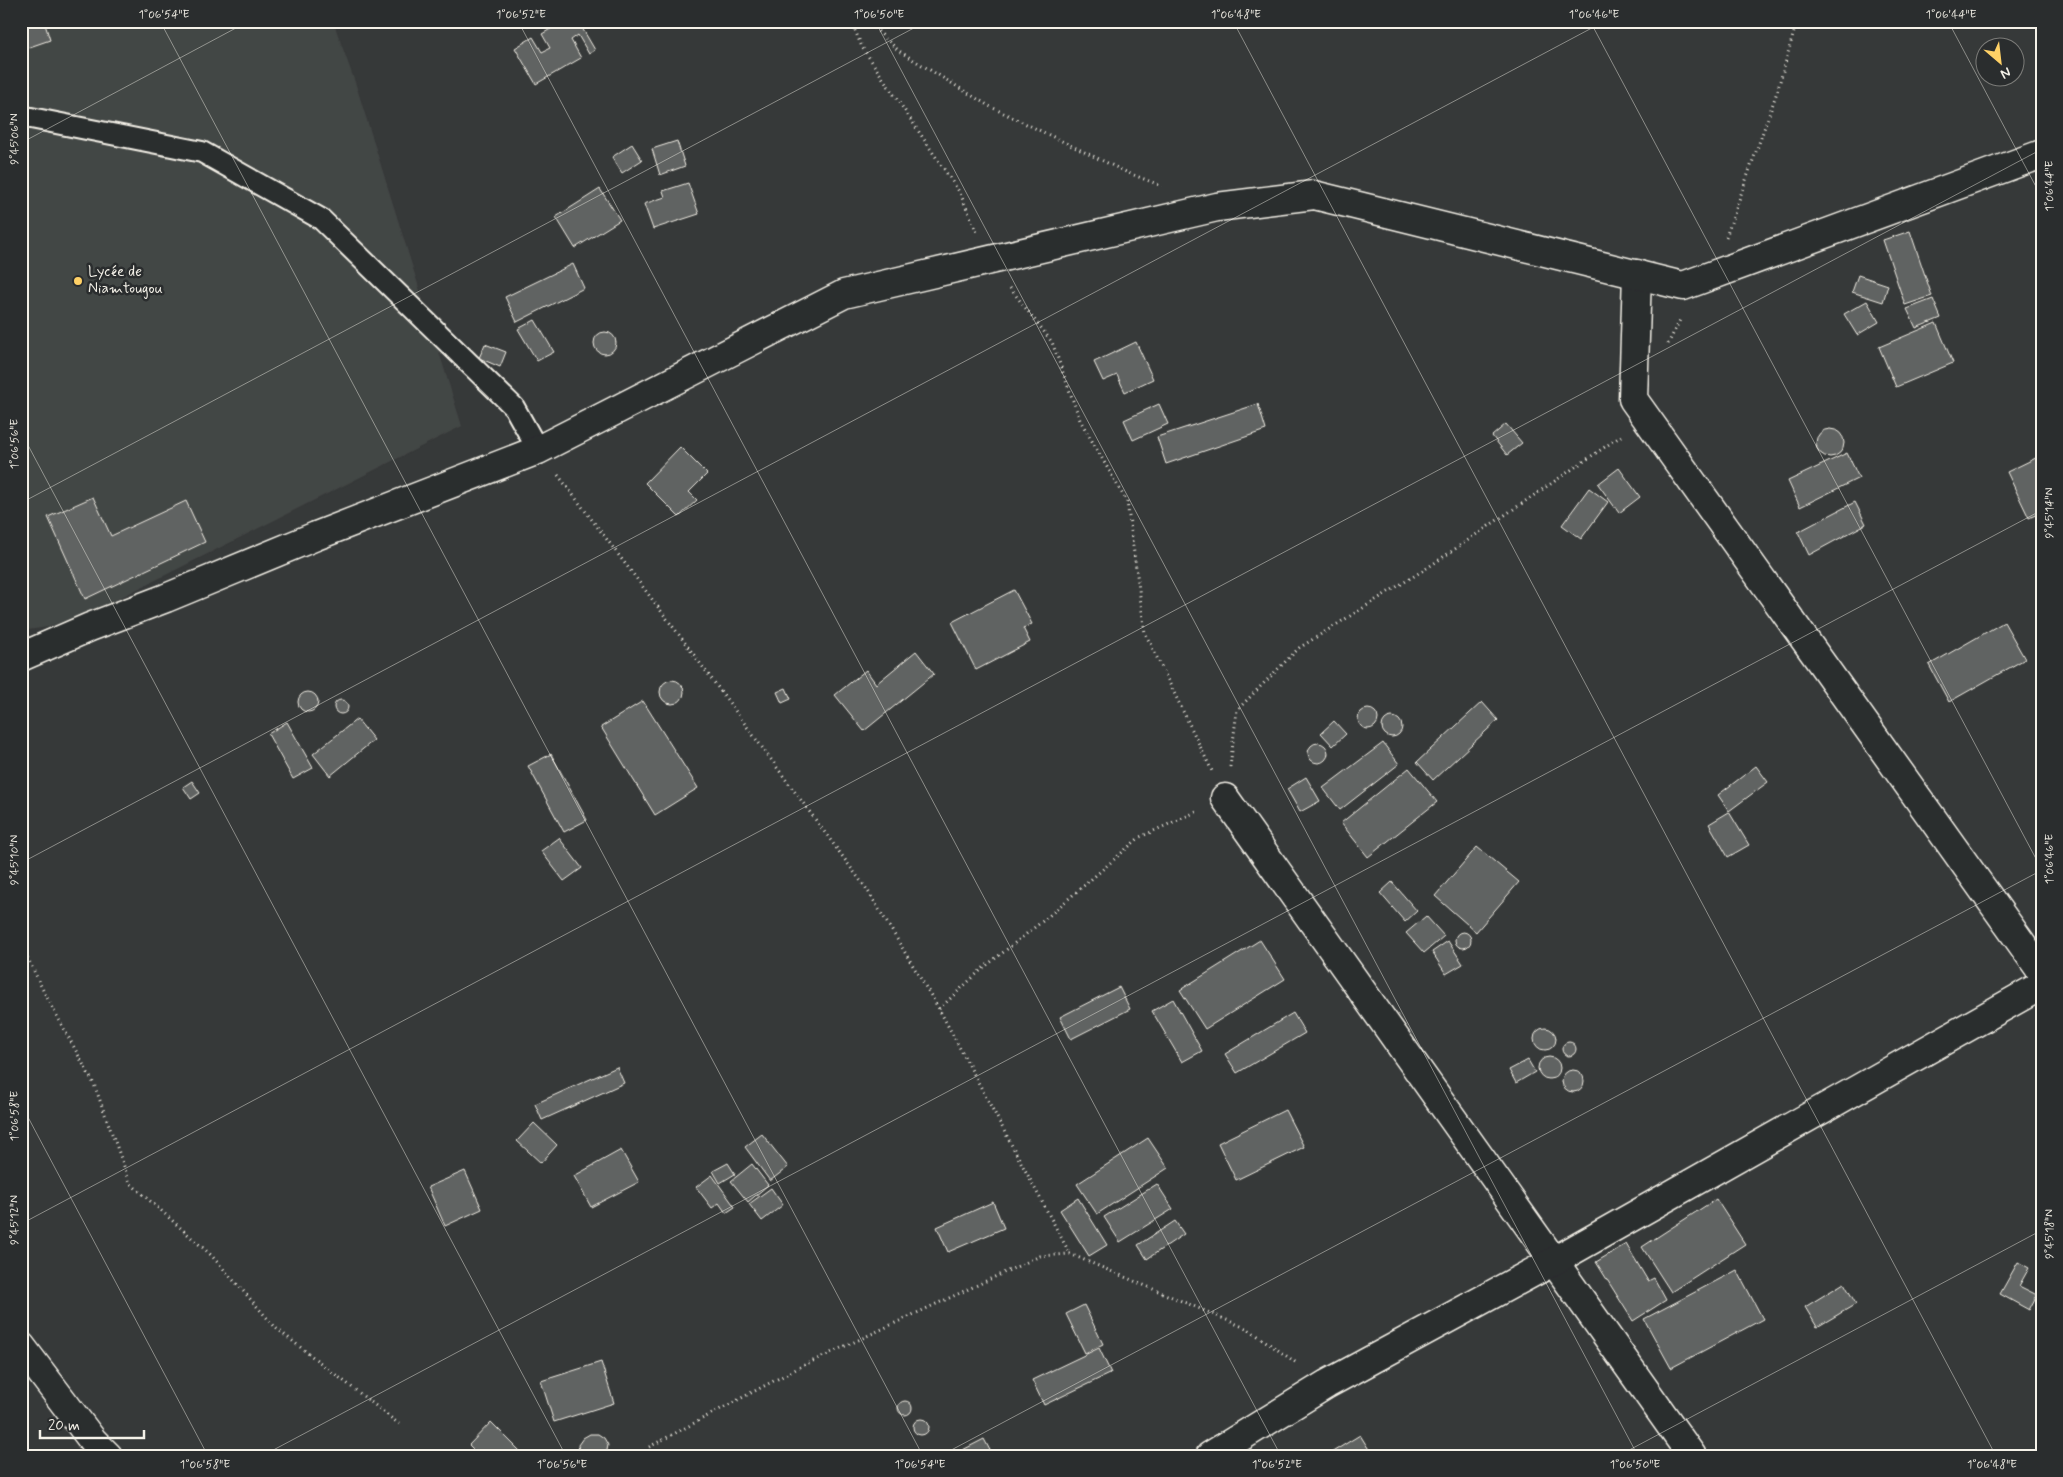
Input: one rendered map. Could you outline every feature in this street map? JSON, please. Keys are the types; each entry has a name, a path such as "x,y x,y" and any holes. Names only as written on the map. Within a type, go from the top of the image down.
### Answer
{"street":[{"path":"21,657 90,626 166,598 316,536 538,450 844,294 1217,207 1314,195 1683,286 2042,154"},
{"path":"1637,274 1633,399 2042,972"},
{"path":"1226,798 1692,1456"},
{"path":"1210,1456 1327,1384 1554,1261 2042,985"},
{"path":"21,1346 93,1441 108,1456"}],"lane":[{"path":"21,116 202,152 321,219 514,407 538,450"}],"path":[{"path":"850,21 862,47 960,193 989,261 1052,342 1080,420 1128,502 1145,633 1226,798"},
{"path":"867,21 899,51 989,106 1126,172 1171,189"},
{"path":"1665,351 1698,281 1721,252 1777,92 1797,21"},
{"path":"1226,798 1237,710 1299,648 1430,566 1647,418"},
{"path":"538,450 680,636 868,891 939,1009 1070,1254"},
{"path":"939,1009 982,969 1044,920 1140,837 1226,798"},
{"path":"21,944 44,992 94,1084 130,1183 211,1255 277,1329 399,1424"},
{"path":"649,1447 800,1367 1040,1256 1070,1254 1248,1329 1327,1384"}],"shaded area":[{"name":"Lycée de Niamtougou","path":"21,21 333,21 356,85 462,426 92,612 48,627 21,631"}],"building":[{"path":"21,21 44,21 50,40 21,50"},
{"path":"564,21 578,21 595,50 589,54 578,35 571,40 581,58 536,84 515,48 533,37 542,52 550,48 542,34"},
{"path":"677,141 685,166 660,175 652,149"},
{"path":"632,144 642,160 622,173 612,157"},
{"path":"688,183 699,214 653,229 644,204 665,197 663,191"},
{"path":"600,189 620,220 575,248 556,217"},
{"path":"1910,231 1932,296 1905,305 1883,240"},
{"path":"573,264 584,288 517,322 505,297"},
{"path":"1858,275 1888,285 1883,302 1852,292"},
{"path":"1933,299 1941,318 1916,328 1907,309"},
{"path":"1867,301 1879,322 1857,335 1844,314"},
{"path":"535,320 554,352 537,361 518,329"},
{"path":"1936,323 1953,363 1896,387 1879,347"},
{"path":"605,332 613,335 616,343 613,351 605,354 597,351 594,343 597,335"},
{"path":"1136,342 1153,379 1125,392 1117,375 1103,381 1094,362"},
{"path":"485,344 506,352 500,367 479,358"},
{"path":"1159,404 1168,424 1133,440 1124,420"},
{"path":"1258,404 1266,430 1166,464 1157,437"},
{"path":"1506,424 1522,443 1507,455 1492,436"},
{"path":"1830,429 1840,433 1844,443 1840,453 1830,457 1820,453 1816,443 1820,433"},
{"path":"680,447 707,474 689,492 697,500 679,517 645,483"},
{"path":"1847,453 1859,478 1800,507 1788,481"},
{"path":"2042,455 2042,512 2029,518 2007,472"},
{"path":"1619,468 1640,497 1619,513 1598,484"},
{"path":"1589,488 1608,502 1581,539 1562,525"},
{"path":"93,497 111,536 186,501 205,542 85,599 48,517"},
{"path":"1855,502 1866,524 1809,555 1798,532"},
{"path":"1014,590 1032,624 1023,628 1030,642 976,670 952,622"},
{"path":"2004,622 2025,659 1949,702 1929,665"},
{"path":"916,651 934,674 864,731 835,695 866,670 876,684"},
{"path":"672,680 680,684 684,692 680,700 672,704 664,700 660,692 664,684"},
{"path":"786,688 791,699 782,703 777,692"},
{"path":"308,692 315,695 318,702 315,709 308,712 301,709 298,702 301,695"},
{"path":"338,700 344,700 348,707 344,714 338,714 334,710 334,704"},
{"path":"643,701 698,788 655,815 601,727"},
{"path":"1482,702 1498,720 1433,780 1417,762"},
{"path":"1368,709 1375,712 1378,719 1375,726 1368,729 1361,726 1358,719 1361,712"},
{"path":"1392,717 1399,720 1402,727 1399,734 1392,737 1385,734 1382,727 1385,720"},
{"path":"357,719 374,740 330,776 313,754"},
{"path":"1334,721 1346,734 1333,746 1321,733"},
{"path":"287,722 313,768 293,779 268,734"},
{"path":"1318,743 1325,746 1328,753 1325,760 1318,763 1311,760 1308,753 1311,746"},
{"path":"1383,743 1399,764 1340,810 1323,788"},
{"path":"551,754 587,820 564,832 528,766"},
{"path":"1756,766 1768,782 1729,811 1718,795"},
{"path":"1409,768 1437,802 1368,857 1341,823"},
{"path":"1306,777 1320,801 1300,812 1287,789"},
{"path":"192,781 200,793 191,799 183,787"},
{"path":"1729,812 1749,845 1728,857 1709,824"},
{"path":"559,838 582,868 564,881 541,851"},
{"path":"1477,847 1519,882 1476,932 1435,896"},
{"path":"1392,882 1417,911 1405,922 1380,893"},
{"path":"1426,916 1444,936 1424,953 1406,933"},
{"path":"1463,932 1469,934 1471,940 1469,946 1463,948 1457,946 1455,940 1457,934"},
{"path":"1260,940 1285,979 1205,1029 1180,990"},
{"path":"1448,941 1463,964 1446,974 1432,952"},
{"path":"1119,987 1130,1009 1071,1039 1060,1017"},
{"path":"1173,999 1202,1051 1182,1062 1152,1011"},
{"path":"1293,1013 1305,1033 1237,1073 1225,1054"},
{"path":"1545,1028 1553,1031 1556,1039 1553,1047 1545,1050 1537,1047 1534,1039 1537,1031"},
{"path":"1566,1042 1572,1042 1576,1049 1572,1056 1566,1056 1562,1052 1562,1046"},
{"path":"1549,1057 1557,1060 1560,1068 1557,1076 1549,1079 1541,1076 1538,1068 1541,1060"},
{"path":"1528,1060 1535,1072 1516,1083 1509,1070"},
{"path":"617,1067 624,1083 542,1120 535,1104"},
{"path":"1573,1070 1581,1073 1584,1081 1581,1089 1573,1092 1565,1089 1562,1081 1565,1073"},
{"path":"1285,1110 1304,1147 1236,1180 1218,1143"},
{"path":"534,1123 557,1145 541,1163 517,1141"},
{"path":"762,1134 788,1167 770,1181 745,1147"},
{"path":"1148,1138 1168,1168 1097,1214 1077,1184"},
{"path":"621,1150 639,1182 591,1207 574,1176"},
{"path":"728,1163 735,1174 720,1183 713,1171"},
{"path":"752,1164 768,1185 748,1202 731,1181"},
{"path":"465,1171 482,1209 445,1226 428,1187"},
{"path":"712,1175 735,1207 726,1213 719,1203 712,1208 696,1187"},
{"path":"1157,1184 1173,1209 1120,1242 1104,1217"},
{"path":"771,1188 783,1205 762,1221 749,1204"},
{"path":"1078,1198 1107,1245 1089,1256 1060,1210"},
{"path":"1716,1199 1745,1244 1671,1292 1642,1247"},
{"path":"993,1202 1004,1228 948,1252 937,1227"},
{"path":"1175,1221 1184,1234 1147,1259 1138,1245"},
{"path":"1626,1244 1648,1281 1654,1278 1666,1300 1633,1321 1596,1262"},
{"path":"2018,1262 2029,1268 2019,1286 2037,1295 2029,1310 2000,1294"},
{"path":"1737,1270 1763,1319 1671,1368 1644,1319"},
{"path":"1844,1283 1856,1304 1817,1327 1805,1307"},
{"path":"1084,1305 1103,1344 1085,1353 1066,1314"},
{"path":"1099,1348 1111,1373 1044,1405 1032,1380"},
{"path":"601,1362 614,1403 554,1422 541,1381"},
{"path":"902,1401 908,1401 912,1408 908,1415 902,1415 898,1411 898,1405"},
{"path":"918,1419 924,1419 929,1424 927,1433 918,1435 913,1430 913,1424"},
{"path":"491,1422 525,1456 480,1456 469,1445"},
{"path":"590,1434 598,1434 604,1438 608,1445 606,1456 580,1456 578,1445 583,1438"},
{"path":"1360,1435 1373,1456 1326,1456"},
{"path":"984,1439 993,1456 951,1456"}],"place":[{"name":"Lycée de Niamtougou","path":"78,281"}]}
